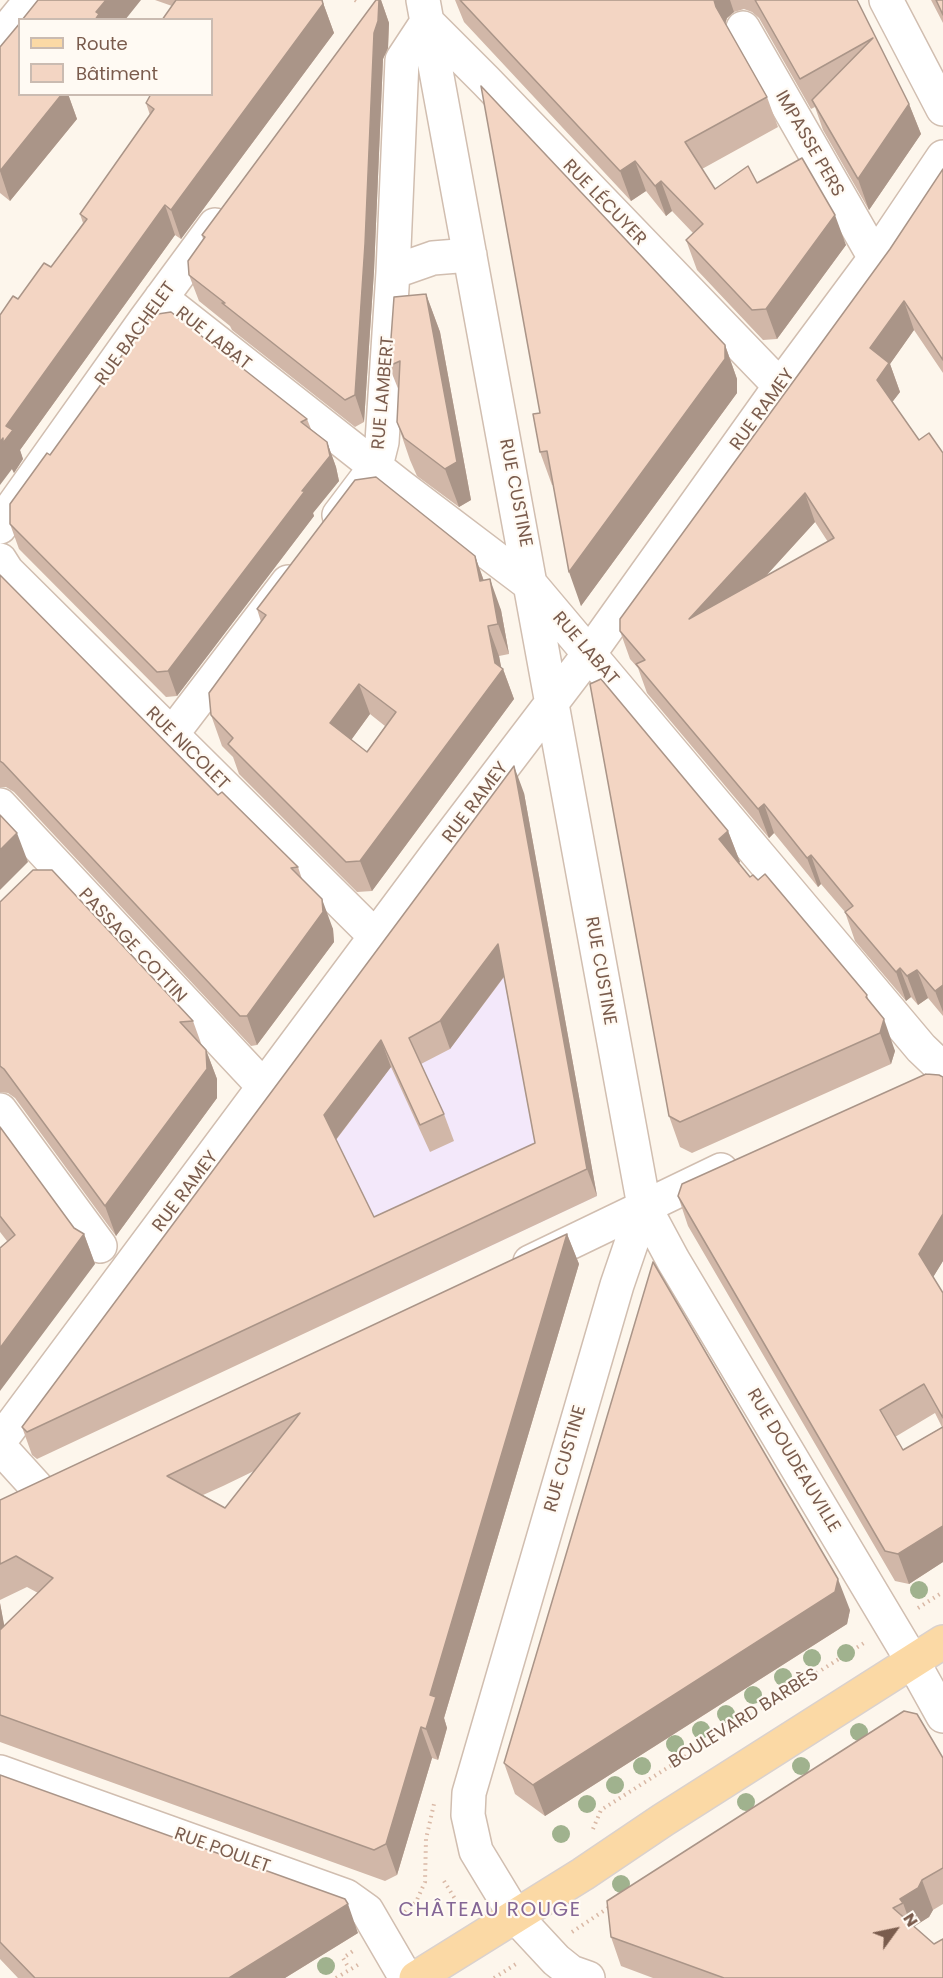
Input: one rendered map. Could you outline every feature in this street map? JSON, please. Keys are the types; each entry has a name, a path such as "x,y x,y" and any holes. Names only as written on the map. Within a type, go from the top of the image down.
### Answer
{"main road":[{"path":"416,1978 516,1917 663,1820 943,1642"}],"street":[{"path":"0,38 31,0"},
{"path":"886,0 943,109"},
{"name":"RUE CUSTINE","path":"425,11 644,1206 617,1285 469,1793 468,1815 476,1851 516,1917"},
{"name":"RUE LAMBERT","path":"172,734 376,466 382,442 393,272 402,60 425,11"},
{"name":"RUE LÉCUYER","path":"425,11 486,81 780,386"},
{"name":"IMPASSE PERS","path":"743,28 875,258"},
{"name":"RUE RAMEY","path":"0,1441 589,654 780,386 875,258 943,157"},
{"name":"RUE BACHELET","path":"0,527 9,511 230,204"},
{"path":"393,272 433,258 470,255"},
{"name":"RUE LABAT","path":"161,298 532,586 921,1048 935,1074"},
{"name":"RUE NICOLET","path":"0,560 7,571 376,937"},
{"name":"PASSAGE COTTIN","path":"0,805 264,1087"},
{"path":"30,886 53,863"},
{"path":"0,1110 100,1246"},
{"path":"503,1274 745,1159"},
{"name":"RUE DOUDEAUVILLE","path":"644,1206 673,1260 943,1716"},
{"path":"0,1447 54,1485 10,1503"},
{"name":"RUE POULET","path":"0,1772 346,1896 367,1911 406,1978"},
{"path":"516,1917 556,1960 571,1972 588,1978"}],"path":[{"name":"BOULEVARD BARBÈS","path":"583,1874 589,1839 602,1810 943,1592"},
{"path":"444,1881 457,1902"},
{"path":"564,1937 618,1902"},
{"path":"336,1978 369,1959"}],"shaded area":[{"path":"470,960 510,980 556,972 597,1196 363,1306 344,1264 293,1197"}],"building":[{"path":"38,0 106,0 96,12 99,14 96,18 24,18"},
{"path":"176,0 322,0 323,4 171,210 165,205 6,426 13,430 3,443 3,438 0,442 0,315 13,296 18,299 44,263 51,267 87,219 80,214 154,109 146,103 150,96 213,96 213,18 163,18"},
{"path":"376,0 379,0 378,21 374,33 365,244 355,395 345,400 189,275 188,261 205,237 202,235"},
{"path":"460,0 714,0 767,97 685,142 715,189 748,166 757,183 802,158 835,215 766,309 752,310 686,240 703,224 661,181 655,186 635,161 620,171"},
{"path":"755,0 857,0 909,104 858,179 812,100 873,38 800,79"},
{"path":"936,0 943,0 943,15"},
{"path":"18,25 18,96 60,96 0,171 0,47"},
{"path":"481,86 725,345 725,359 569,572 547,451 540,452 533,414 540,413"},
{"path":"943,169 943,360 904,301 870,348 889,363 877,380 919,440 929,433 943,453 943,985 935,991 917,970 907,976 900,968 896,972 845,912 853,906 811,855 807,858 764,804 758,809 636,664 645,660 620,631 620,619 890,249","holes":["805,493 834,538 689,619"]},
{"path":"426,294 457,462 445,469 404,438 397,422 400,361 389,366 394,297"},
{"path":"171,312 307,419 301,422 327,442 330,456 168,671 157,672 10,524 10,504 47,453 50,455 151,315"},
{"path":"376,477 475,556 480,581 490,579 498,624 488,626 495,663 503,669 360,861 346,862 228,744 233,738 211,715 209,693 266,615 257,609 355,480","holes":["359,684 396,712 367,752 330,723"]},
{"path":"0,575 218,795 222,792 298,867 291,868 322,899 323,912 247,1016 240,1016 0,761"},
{"path":"601,679 728,831 719,839 750,877 753,875 758,880 765,874 867,995 866,997 884,1019 880,1033 680,1122 669,1116 590,684"},
{"path":"514,766 587,1169 27,1432 22,1427","holes":["498,944 535,1143 374,1217 324,1115 381,1040 420,1125 444,1114 409,1038 440,1021"]},
{"path":"0,815 17,833 0,850"},
{"path":"33,870 52,870 193,1021 180,1022 206,1050 207,1069 105,1206 0,1066 0,902"},
{"path":"926,1074 943,1077 943,1214 919,1254 943,1293 943,1418 924,1384 880,1410 903,1450 943,1427 943,1526 898,1554 885,1551 678,1196 682,1184"},
{"path":"0,1127 74,1228 84,1234 0,1348 0,1248 15,1235 0,1216"},
{"path":"567,1234 430,1695 436,1697 426,1729 421,1727 386,1844 374,1850 0,1715 0,1630 53,1578 16,1556 0,1564 0,1500","holes":["300,1413 225,1508 167,1476"]},
{"path":"653,1262 838,1579 835,1592 533,1785 504,1763"},
{"path":"904,1711 917,1714 943,1758 943,1868 922,1880 918,1888 900,1899 903,1903 893,1908 934,1944 943,1939 943,1978 724,1978 611,1937 607,1901"},
{"path":"0,1775 345,1899 348,1904 229,1978 35,1978 0,1942"}],"district":[{"name":"CHÂTEAU ROUGE","path":"490,1911"}]}
